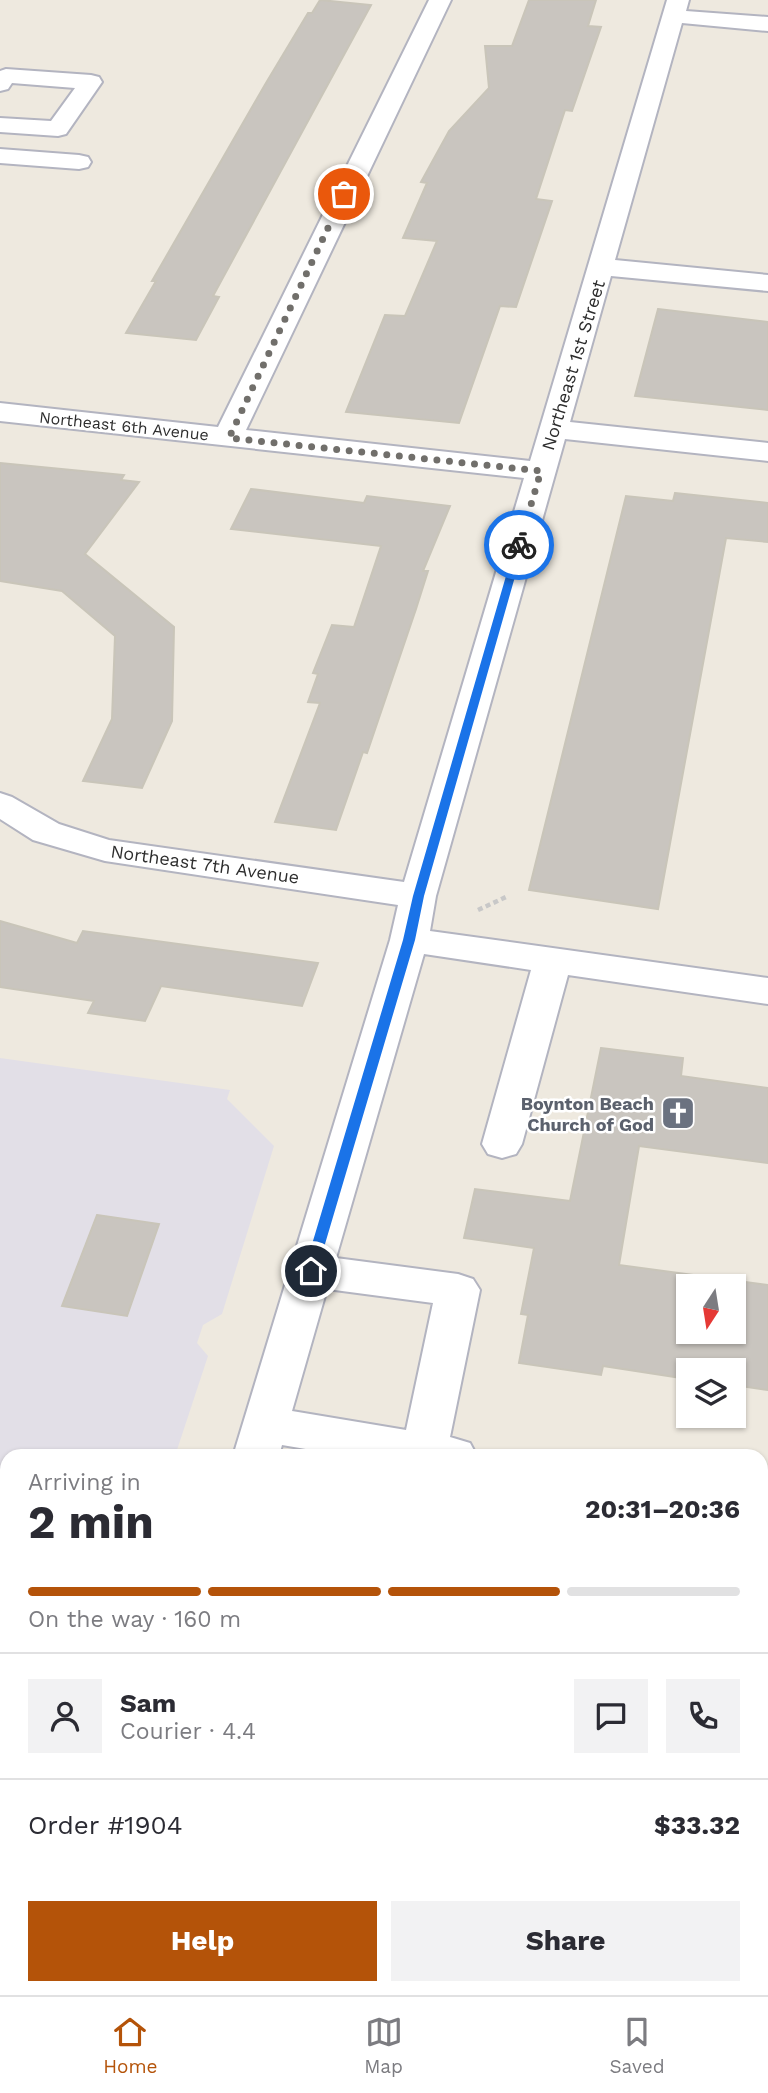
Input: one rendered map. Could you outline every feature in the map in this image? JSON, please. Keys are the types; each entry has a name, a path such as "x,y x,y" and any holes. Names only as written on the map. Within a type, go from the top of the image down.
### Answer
{"street":[{"path":"229,438 320,243 440,0"},
{"path":"676,8 768,24"},
{"name":"Northeast 1st Street","path":"260,1440 409,940 418,896 603,267 676,8"},
{"path":"0,84 6,76 91,82 58,129 0,125"},
{"path":"0,156 79,162"},
{"path":"603,267 768,283"},
{"name":"Northeast 6th Avenue","path":"0,412 541,471"},
{"path":"554,429 768,452"},
{"name":"Northeast 7th Avenue","path":"0,804 46,832 105,850 418,896"},
{"path":"409,940 768,991"},
{"path":"502,1144 553,960"},
{"path":"311,1271 458,1290 439,1449"},
{"path":"260,1440 384,1449"}],"shaded area":[{"path":"0,1058 230,1090 227,1099 274,1146 222,1314 203,1325 197,1343 208,1356 177,1449 0,1449"}],"building":[{"path":"320,0 371,5 213,296 219,297 196,340 126,333 156,281 152,281 266,83 308,13 312,13"},
{"path":"529,0 596,0 588,26 601,27 572,111 565,110 536,199 552,201 516,307 500,306 459,423 346,412 385,315 405,316 437,241 403,238 427,183 421,182 449,131 489,88 485,46 512,46"},
{"path":"658,309 768,322 768,410 635,396"},
{"path":"0,463 124,475 121,480 139,482 85,554 174,627 172,721 142,788 83,781 112,719 115,636 62,591 0,581"},
{"path":"251,489 364,503 367,496 450,506 423,571 428,571 416,609 367,753 363,752 336,830 275,822 320,703 308,702 318,674 313,673 332,625 354,627 381,546 231,529"},
{"path":"675,493 768,503 768,542 726,538 658,909 529,890 626,496 673,501"},
{"path":"0,921 77,943 83,931 318,963 302,1006 161,986 145,1021 88,1013 94,1001 0,987"},
{"path":"601,1048 683,1058 681,1076 768,1088 768,1163 639,1146 619,1265 686,1274 676,1274 676,1344 746,1344 746,1282 768,1285 768,1390 746,1387 746,1358 676,1358 676,1377 603,1366 601,1375 519,1363 528,1315 521,1314 534,1248 464,1238 475,1189 570,1201"},
{"path":"97,1215 159,1224 127,1316 62,1306"}],"way so far":[{"path":"344,194 229,438 541,471 519,545"}],"place":[{"name":"Boynton Beach Church of God","path":"678,1113"}],"route":[{"path":"311,1271 409,940 418,896 519,545"}]}
